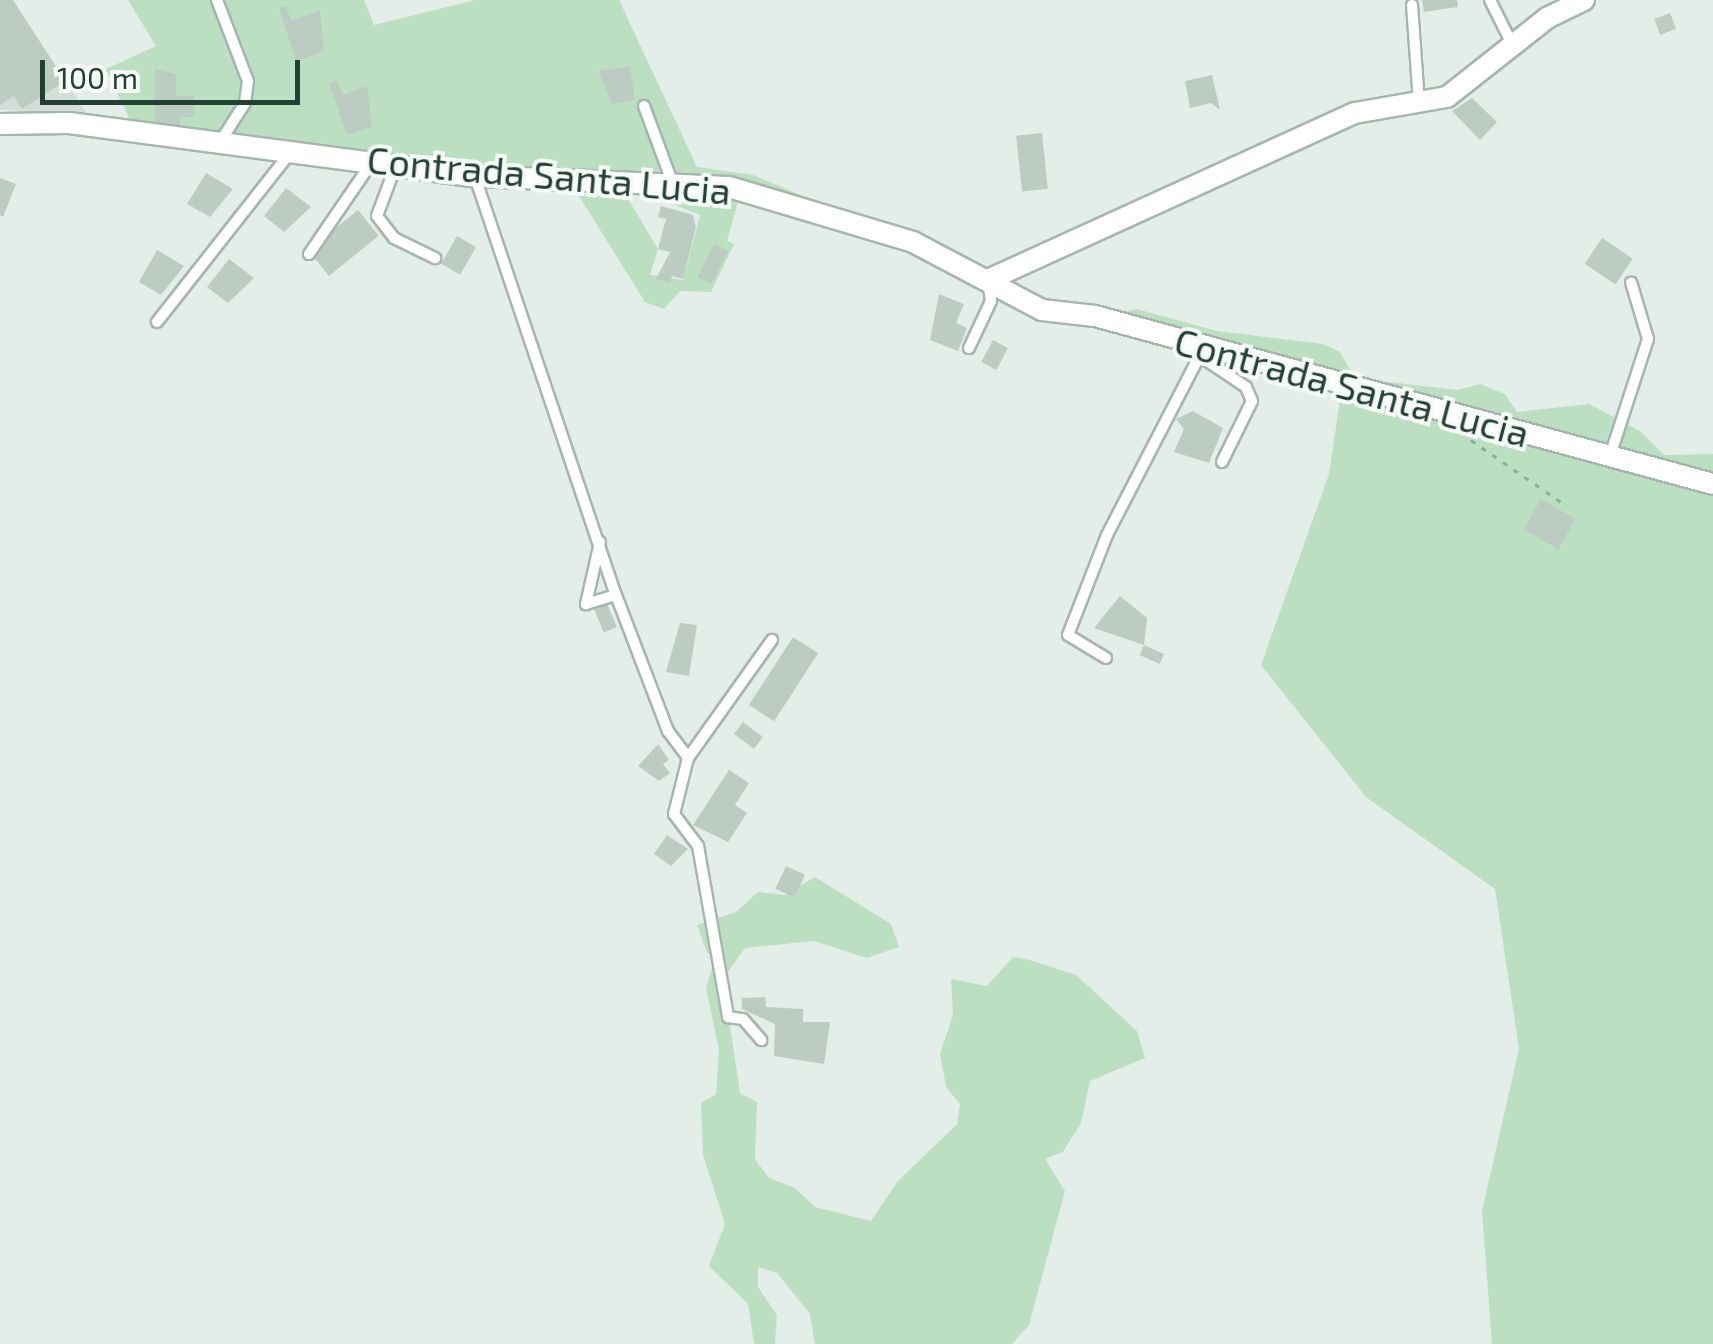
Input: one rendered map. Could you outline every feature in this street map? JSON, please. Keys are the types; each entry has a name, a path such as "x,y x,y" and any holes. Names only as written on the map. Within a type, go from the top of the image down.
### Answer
{"street":[{"path":"988,280 1356,113 1419,104 1481,77 1512,44 1584,0"},
{"name":"Contrada Santa Lucia","path":"0,124 69,124 474,176 636,188 671,178 775,198 913,242 1042,310 1095,316 1203,353 1713,484"}],"lane":[{"path":"218,0 248,81 245,102 220,142"},
{"path":"1490,0 1512,44"},
{"path":"1412,4 1419,104"},
{"path":"644,106 671,178"},
{"path":"157,322 291,152"},
{"path":"309,254 372,161"},
{"path":"397,164 376,216 394,238 435,258"},
{"path":"474,176 616,596 668,731 688,758"},
{"path":"969,348 992,301 988,280"},
{"path":"1610,456 1648,339 1631,282"},
{"path":"1106,658 1068,634 1074,614 1170,403 1203,353 1246,387 1252,401 1222,462"},
{"path":"600,540 586,604 616,596"},
{"path":"761,1040 743,1019 728,1017 698,846 674,814 688,758 772,640"}],"path":[{"path":"1447,413 1494,458 1567,506"}],"shaded area":[{"path":"0,0 13,0 86,112 0,110"}],"green space":[{"path":"128,0 364,0 374,25 475,0 619,0 697,167 753,175 822,204 775,192 635,183 131,122 106,69 156,46"},
{"path":"659,189 739,198 727,241 734,244 711,292 680,291 664,309 645,302 577,193 628,199 658,249 650,275 683,280 700,215 660,199"},
{"path":"1137,309 1217,331 1323,344 1340,352 1355,378 1458,390 1480,384 1505,394 1517,412 1589,404 1640,431 1664,455 1713,454 1713,1344 1492,1344 1482,1211 1519,1049 1495,889 1366,797 1261,665 1329,474 1340,399 1331,377 1114,314"},
{"path":"815,877 891,924 899,947 867,958 814,941 745,948 723,979 740,1093 757,1102 755,1159 769,1178 795,1188 815,1207 871,1221 898,1181 957,1124 960,1104 946,1087 940,1054 953,1015 951,979 987,986 1013,957 1030,960 1076,975 1137,1031 1145,1058 1090,1081 1081,1123 1063,1152 1045,1159 1065,1191 1029,1325 1012,1344 815,1344 810,1314 777,1273 758,1267 758,1287 777,1315 775,1344 754,1344 748,1304 709,1266 725,1224 703,1155 701,1103 716,1094 719,1050 706,988 716,954 707,953 697,925 736,912 758,892 784,895"}],"building":[{"path":"0,0 13,0 65,81 22,109 14,96 0,105"},
{"path":"1422,0 1457,0 1458,7 1424,12"},
{"path":"286,6 291,20 320,11 324,51 296,61 279,8"},
{"path":"1670,13 1676,29 1660,35 1654,19"},
{"path":"630,66 635,100 612,104 598,71"},
{"path":"155,69 176,74 176,96 194,96 194,117 180,117 180,128 155,128"},
{"path":"1212,75 1220,110 1211,103 1190,108 1185,81"},
{"path":"337,80 342,95 367,86 372,127 347,135 329,83"},
{"path":"1472,98 1497,122 1480,140 1452,111"},
{"path":"1042,133 1048,189 1022,191 1016,136"},
{"path":"206,173 233,189 210,217 187,204"},
{"path":"0,178 16,184 3,217 0,215"},
{"path":"286,188 311,207 284,232 264,216"},
{"path":"661,206 693,215 696,227 683,279 672,276 670,283 656,279 670,252 658,249 666,219 658,217"},
{"path":"358,210 379,236 329,276 308,250"},
{"path":"457,236 476,247 460,275 441,264"},
{"path":"1602,238 1633,259 1615,284 1585,264"},
{"path":"714,244 728,251 711,284 697,277"},
{"path":"157,250 184,266 161,295 139,282"},
{"path":"229,259 254,278 228,303 207,287"},
{"path":"939,294 964,304 956,323 967,328 958,351 930,340"},
{"path":"993,340 1008,348 996,370 981,362"},
{"path":"1193,411 1223,428 1209,463 1174,452 1184,429 1176,419"},
{"path":"1541,499 1576,519 1558,549 1524,529"},
{"path":"1120,596 1147,618 1144,645 1094,628"},
{"path":"607,604 617,627 604,632 594,609"},
{"path":"680,623 697,625 689,676 666,672"},
{"path":"793,637 818,653 774,721 749,705"},
{"path":"1144,645 1164,654 1160,664 1140,655"},
{"path":"743,722 763,737 754,749 734,734"},
{"path":"658,744 669,760 663,764 670,773 659,781 638,766"},
{"path":"729,770 749,783 735,805 747,813 728,842 693,825"},
{"path":"667,835 688,849 671,866 654,854"},
{"path":"786,866 805,875 794,898 775,889"},
{"path":"765,997 766,1007 803,1009 803,1022 830,1022 824,1064 774,1056 775,1024 742,1009 742,998"}]}
